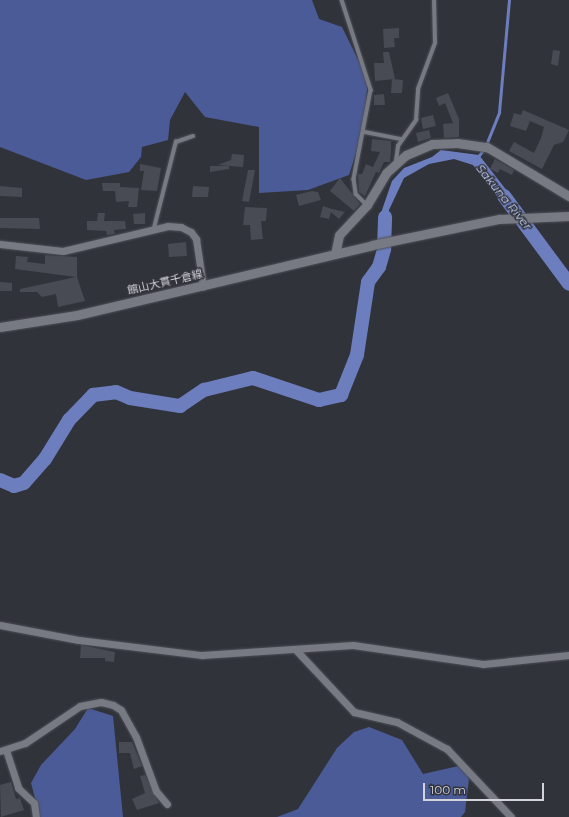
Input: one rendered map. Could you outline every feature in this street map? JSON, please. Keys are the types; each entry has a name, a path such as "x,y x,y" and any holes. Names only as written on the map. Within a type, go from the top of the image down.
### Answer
{"main road":[{"path":"335,254 339,235 367,205 381,180 396,162 432,144 457,143 485,147 569,196"},
{"name":"館山大貫千倉線","path":"0,327 77,315 372,245 506,218 569,216"}],"street":[{"path":"0,244 63,250 168,226 191,232 196,239 203,286"},
{"path":"0,625 59,637 187,654 219,656 360,645 483,664 569,655"},
{"path":"296,650 354,712 397,722 447,749 511,817"},
{"path":"36,817 34,803 18,788 3,750 25,743 80,706 101,702 113,705 121,710 136,737 156,791 167,804"}],"lane":[{"path":"342,0 360,59 369,78 371,90 365,132 356,161 354,178 356,194 367,205"},
{"path":"396,162 396,151 402,138 416,120 418,88 435,43 434,0"},
{"path":"365,132 402,138"},
{"path":"153,230 176,142 193,136"}],"shaded area":[{"path":"0,0 312,0 319,19 342,27 368,80 363,131 349,175 308,190 259,193 259,127 205,117 185,92 170,120 168,140 142,147 141,157 129,172 86,180 0,147"},
{"path":"88,708 113,716 123,817 40,817 31,783 41,765 75,729"},
{"path":"369,727 402,740 423,774 463,765 469,779 465,812 461,817 277,817 298,809 337,748 354,732"}],"water":[{"path":"441,150 479,155 521,209 507,210 473,165 454,159 429,164 404,178 389,210 388,235 380,237 382,210 392,181 404,168 432,157"}],"building":[{"path":"399,28 399,38 394,38 395,47 384,48 383,29"},
{"path":"553,50 560,51 558,66 551,64"},
{"path":"383,52 389,52 395,79 375,81 374,63 384,63"},
{"path":"392,79 403,80 402,93 391,93"},
{"path":"448,93 459,119 459,137 444,138 443,124 453,123 445,103 439,106 436,98"},
{"path":"384,94 385,105 374,105 374,95"},
{"path":"523,110 569,130 563,142 554,145 542,169 509,151 514,142 534,153 541,138 544,127 530,121 526,131 510,126 514,113 521,115"},
{"path":"433,115 436,126 423,129 421,118"},
{"path":"429,130 431,138 418,142 416,133"},
{"path":"372,139 391,141 390,162 384,162 379,173 376,172 365,196 359,192 358,174 362,174 366,164 373,167 380,152 371,151"},
{"path":"232,154 244,155 243,167 218,165 231,160"},
{"path":"495,159 514,170 512,175 500,169 498,173 490,169"},
{"path":"140,164 161,168 157,191 141,190 144,171 140,171"},
{"path":"210,166 229,166 229,169 210,172"},
{"path":"248,170 255,170 249,202 242,201"},
{"path":"340,178 360,204 354,211 330,191"},
{"path":"102,183 120,183 120,187 139,188 137,207 128,207 129,201 116,202 115,191 103,191"},
{"path":"0,186 22,188 22,197 0,196"},
{"path":"193,186 209,187 208,197 192,197"},
{"path":"312,191 318,192 321,200 299,206 296,195"},
{"path":"323,206 345,212 339,219 331,212 329,219 320,217"},
{"path":"245,207 267,208 266,221 261,221 263,239 251,240 250,225 243,225"},
{"path":"98,213 105,213 104,221 125,221 126,229 114,230 115,234 107,235 106,231 87,230 87,221 97,221"},
{"path":"145,213 145,224 134,224 133,214"},
{"path":"0,218 39,218 40,229 0,228"},
{"path":"186,242 187,256 169,257 168,244"},
{"path":"45,255 77,257 77,277 85,301 58,307 56,294 42,297 37,292 20,292 20,289 76,277 15,269 16,256 28,257 27,262 45,264"},
{"path":"0,282 12,283 12,291 0,291"},
{"path":"81,645 115,652 114,662 105,661 105,658 80,658"},
{"path":"119,742 132,742 142,766 134,769 130,753 119,753"},
{"path":"145,775 159,803 137,810 132,799 145,793 140,776"},
{"path":"11,782 16,799 20,798 24,810 1,817 0,785"}],"waterway":[{"path":"486,145 499,112 509,0"},
{"path":"477,158 484,149"},
{"name":"Sakuna River","path":"504,196 569,284"},
{"name":"Sakuna River","path":"0,480 14,486 24,483 45,459 69,420 93,395 116,392 130,398 180,406 204,390 253,378 319,400 341,395 357,355 368,282 379,267 384,249 385,217"}]}
